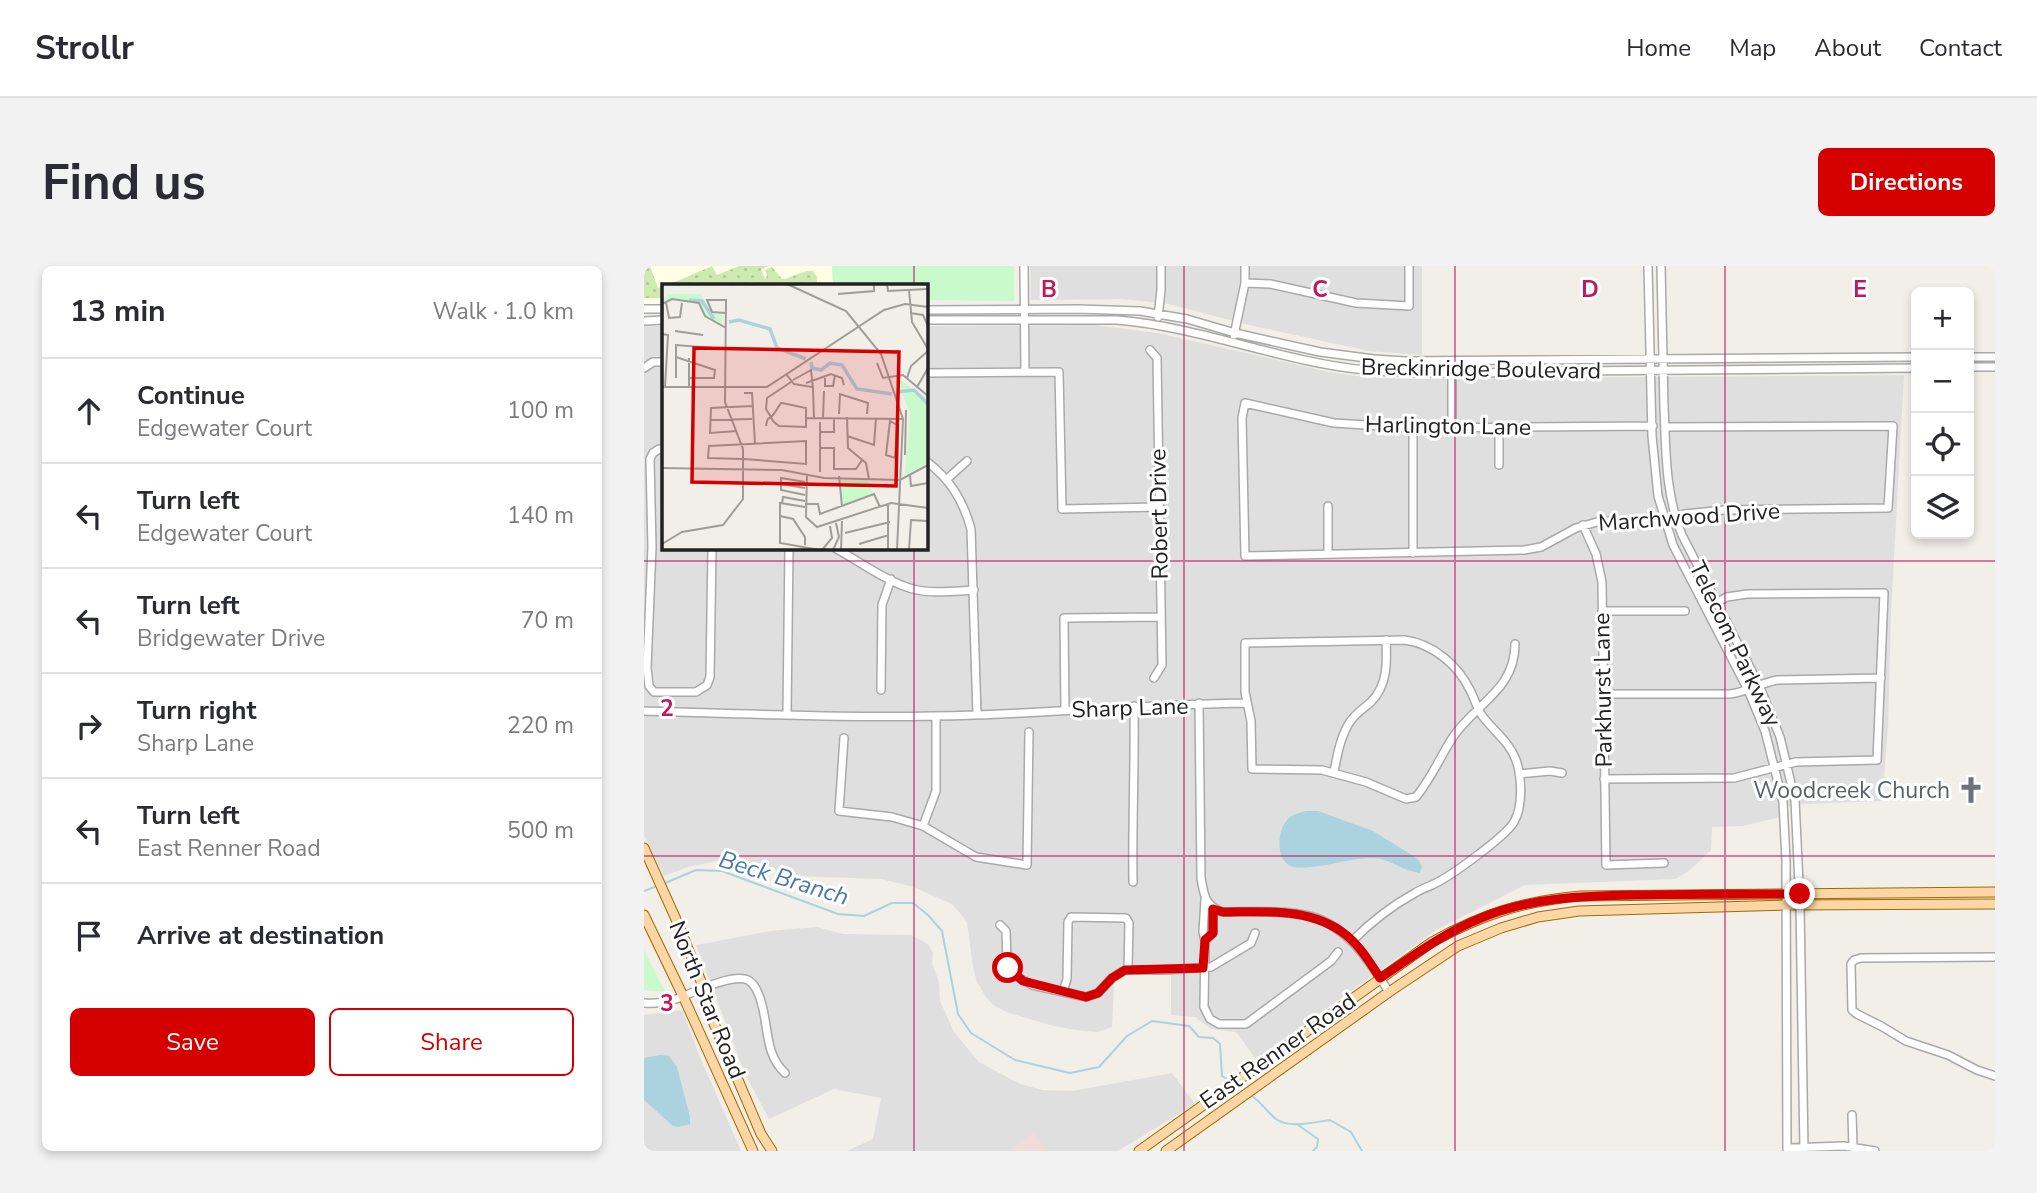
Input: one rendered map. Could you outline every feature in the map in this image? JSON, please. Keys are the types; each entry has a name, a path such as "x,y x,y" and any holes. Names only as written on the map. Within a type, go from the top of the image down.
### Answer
{"main road":[{"name":"North Star Road","path":"644,848 679,926 712,1019 761,1134 772,1151"},
{"name":"East Renner Road","path":"1139,1151 1432,943 1483,917 1531,902 1580,896 1995,892"},
{"name":"East Renner Road","path":"1166,1151 1458,946 1538,917 1579,911 1785,905 1995,904"},
{"name":"North Star Road","path":"644,915 753,1151"},
{"path":"1194,1111 1202,1124"}],"street":[{"path":"1024,266 1025,372"},
{"path":"1157,324 1161,266"},
{"path":"1233,342 1245,283 1245,266"},
{"path":"1245,283 1270,284 1356,303 1409,306 1409,266"},
{"name":"Telecom Parkway","path":"1648,266 1653,460 1664,520 1680,559 1748,690 1765,731 1783,802 1786,860 1787,1149"},
{"name":"Telecom Parkway","path":"1661,266 1666,462 1675,516 1682,535 1759,685 1780,737 1795,800 1800,894 1804,1149"},
{"path":"644,309 662,309"},
{"name":"Breckinridge Boulevard","path":"928,310 1120,309 1188,319 1235,333 1320,352 1374,359 1452,361 1911,357"},
{"path":"644,321 662,320"},
{"name":"Breckinridge Boulevard","path":"928,320 1117,320 1157,324 1319,363 1362,369 1452,372 1911,368"},
{"name":"Robert Drive","path":"1150,351 1157,358 1162,665 1154,678"},
{"path":"1974,357 1995,356"},
{"path":"1811,358 1811,369"},
{"path":"1452,361 1452,428"},
{"path":"644,368 653,362 662,362"},
{"path":"1974,367 1995,367"},
{"path":"928,373 1059,372 1062,509 1159,507"},
{"name":"Harlington Lane","path":"1245,556 1242,418 1245,402 1335,423 1413,428 1653,426"},
{"name":"Marchwood Drive","path":"1245,556 1531,550 1555,541 1583,525 1609,521 1636,524 1696,512 1724,510 1888,508 1893,426 1665,427"},
{"path":"1499,427 1499,465"},
{"path":"1413,428 1413,553"},
{"path":"661,450 653,453 650,459 646,668 649,686 654,692 696,692 708,685 712,550"},
{"path":"947,479 967,461"},
{"path":"928,463 947,479 962,503 971,529 976,715"},
{"path":"1328,506 1328,554"},
{"name":"Parkhurst Lane","path":"1583,525 1590,539 1602,582 1606,865 1664,863"},
{"path":"787,714 789,550"},
{"path":"839,550 914,589 974,590"},
{"path":"881,690 882,605 891,579"},
{"path":"1604,779 1734,778 1787,764 1877,760 1884,593 1747,594 1727,597 1706,608"},
{"path":"1602,611 1685,611"},
{"path":"1065,710 1064,618 1161,617"},
{"path":"1334,772 1341,741 1349,722 1380,690 1387,667 1387,640"},
{"path":"1352,941 1412,894 1443,879 1507,832 1517,816 1519,806 1519,774 1515,758 1510,747 1478,709 1466,682 1434,649 1414,641 1387,640 1245,643 1246,703 1251,721 1252,769 1334,772 1406,799 1416,797 1464,722 1478,709 1505,682 1513,661 1515,644"},
{"path":"1603,694 1730,695 1777,680 1881,678"},
{"path":"1199,703 1246,703"},
{"name":"Sharp Lane","path":"644,711 936,716 1199,703 1201,878 1205,900 1205,940"},
{"path":"1133,882 1134,706"},
{"path":"923,826 936,791 936,716"},
{"path":"844,738 839,811 892,817 923,826 975,857 1027,865 1029,732"},
{"path":"1519,774 1562,773"},
{"path":"1205,900 1213,909 1223,912 1304,915 1334,927 1352,941 1389,992"},
{"path":"1213,909 1213,933 1205,940 1204,1007 1210,1019 1219,1024 1246,1024 1331,961 1338,952"},
{"path":"1063,992 1067,979 1068,922 1069,918 1074,916 1126,918 1129,923 1128,970"},
{"path":"1000,925 1006,931 1007,964 1014,975 1023,981 1081,997 1091,996 1102,990 1116,974 1128,970 1211,967 1251,943 1255,933"},
{"path":"1995,957 1861,958 1851,964 1852,1010 1857,1014 1906,1041 1948,1055 1995,1076"},
{"path":"644,1003 665,1002 727,980 747,980 753,984 761,1000 772,1056 776,1065 785,1073"},
{"path":"1852,1115 1853,1146"},
{"path":"1787,1149 1853,1146 1875,1151"}],"shaded area":[{"path":"644,266 832,266 833,284 662,284 662,312 644,312"},
{"path":"1030,266 1422,266 1422,355 1368,351 1169,304 1122,299 1031,300"},
{"path":"1094,325 1158,333 1329,372 1364,377 1407,379 1904,375 1891,614 1888,728 1882,801 1805,804 1778,808 1780,817 1743,826 1712,827 1711,850 1689,871 1675,879 1525,885 1436,930 1256,1059 1236,1032 1211,1029 1195,1017 1171,1015 1171,975 1132,974 1120,977 1114,984 1112,1027 1097,1032 1050,1025 1009,1013 993,1005 977,982 967,923 952,904 913,887 881,879 793,876 762,864 722,860 688,867 664,876 644,835 644,326 662,326 662,550 928,550 928,326"},
{"path":"817,927 843,934 911,935 928,944 933,953 932,963 939,982 940,1001 954,1032 979,1062 1020,1084 1043,1090 1072,1091 1172,1073 1195,1104 1118,1151 1046,1151 1034,1134 1009,1151 847,1151 873,1139 881,1098 834,1089 769,1119 745,1074 696,945 770,931"},
{"path":"682,1010 741,1151 644,1151 644,1015"},
{"path":"1034,1133 1047,1151 1009,1151"}],"green space":[{"path":"644,266 650,266 658,288 662,287 662,298 644,298"},
{"path":"712,266 717,275 739,266 769,266 761,269 765,279 765,270 772,267 782,279 806,271 813,271 817,277 817,284 670,284"},
{"path":"832,266 1014,266 1014,301 928,300 928,284 833,284"},
{"path":"644,950 665,992 644,990"}],"water":[{"path":"1306,811 1318,811 1373,831 1418,859 1422,867 1420,873 1374,858 1301,868 1287,864 1281,853 1281,831 1289,818"},
{"path":"669,1056 677,1067 690,1124 673,1126 644,1100 644,1058"}],"waterway":[{"name":"Beck Branch","path":"663,884 696,870 722,871 838,914 864,916 892,903 913,903 942,931 958,1014 971,1033 1015,1060 1070,1073 1099,1067 1127,1036 1152,1021 1189,1026 1199,1037 1213,1038 1220,1044 1222,1076 1230,1081"},
{"name":"Beck Branch","path":"644,891 657,886"},
{"name":"Beck Branch","path":"1252,1096 1281,1122 1302,1124 1330,1120 1351,1132 1362,1151"},
{"path":"1298,1125 1318,1139 1317,1147 1313,1151"}],"place":[{"name":"Woodcreek Church","path":"1971,790"}],"route":[{"path":"1008,968 1014,975 1032,985 1086,997 1098,993 1116,974 1125,970 1203,968 1205,940 1213,933 1213,909 1223,912 1304,915 1322,921 1346,935 1380,978 1458,928 1531,902 1580,896 1800,894"}]}
